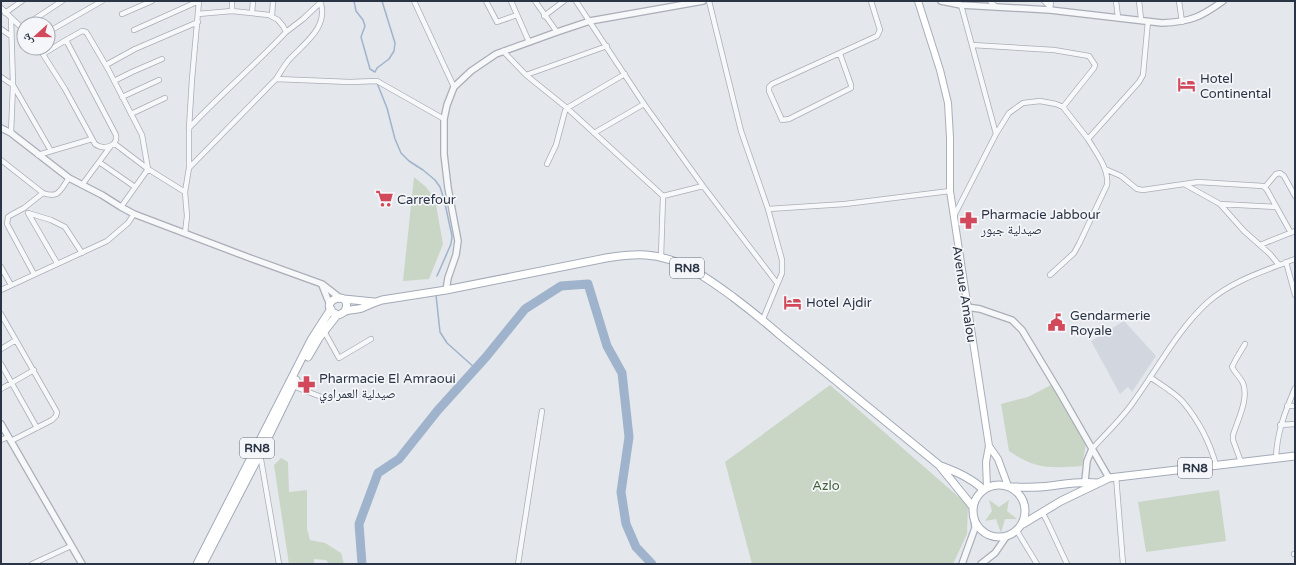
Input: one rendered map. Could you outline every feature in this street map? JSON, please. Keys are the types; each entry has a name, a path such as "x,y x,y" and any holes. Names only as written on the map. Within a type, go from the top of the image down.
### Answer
{"main road":[{"name":"Avenue Amalou","path":"918,1 940,70 948,103 950,190 989,446"},
{"name":"RN8","path":"267,432 313,347 338,315 345,311 361,308 374,302 446,290 606,258 628,255 646,255 660,257 680,264 701,275 763,319 780,335 939,465 973,507"},
{"name":"RN8","path":"197,564 258,452 315,332 332,301 335,298 342,298 374,302"},
{"path":"342,298 347,307 345,311"},
{"path":"330,307 333,313 338,315"},
{"path":"989,446 998,458 1009,486 1021,496 1024,502 1026,510 1023,524"},
{"path":"989,446 986,462 985,489 975,500 973,507 974,518 980,529 990,536 998,538 1006,537"},
{"name":"RN8","path":"1006,537 1017,531 1023,524 1042,512 1097,482 1112,477 1295,457"},
{"name":"RN8","path":"939,465 960,473 985,489 995,485 1048,487 1073,482 1097,482"},
{"name":"RN8","path":"203,564 247,472"}],"street":[{"path":"5,13 22,1"},
{"path":"39,16 62,1"},
{"path":"56,27 102,1"},
{"path":"122,14 152,1"},
{"path":"134,30 199,1 189,128 189,168 185,192 187,216 185,234"},
{"path":"232,1 232,11"},
{"path":"252,13 253,1"},
{"path":"272,16 273,1"},
{"path":"414,1 454,87"},
{"path":"486,1 497,22 517,15"},
{"path":"511,1 529,42"},
{"path":"535,1 544,16 557,32"},
{"path":"544,16 564,1"},
{"path":"576,1 644,104 703,186 777,282"},
{"path":"446,290 448,278 456,256 458,241 448,188 444,154 444,119 446,105 454,87 471,71 489,58 503,51 557,32 590,21 703,1"},
{"path":"709,1 741,131 768,209 782,260 782,273 763,319"},
{"path":"840,54 851,88 789,119 782,120 769,91 769,87 878,36 880,33 871,1"},
{"path":"941,1 961,5 1050,8 1162,23 1182,22 1205,14 1223,1"},
{"path":"990,1 996,7"},
{"path":"1044,1 1050,8"},
{"path":"1050,8 1051,1"},
{"path":"1116,1 1118,17"},
{"path":"1139,1 1141,20"},
{"path":"1179,1 1182,22"},
{"path":"189,128 262,58 286,32 300,22 320,2 323,12 314,35 287,62 276,79 189,168"},
{"path":"961,5 996,134"},
{"path":"1,8 16,23"},
{"path":"198,14 232,11 272,16 278,20 286,32"},
{"path":"10,18 13,85 11,133"},
{"path":"1088,139 1139,82 1143,75 1148,20"},
{"path":"106,65 135,49 198,22"},
{"path":"1,29 11,36"},
{"path":"56,46 82,31 86,32 106,65 142,134 148,169 121,207"},
{"path":"66,40 117,139 82,185"},
{"path":"972,45 1054,50 1089,56 1095,65 1094,68 1063,107"},
{"path":"526,75 607,46"},
{"path":"503,51 526,75 567,108 663,196"},
{"path":"44,56 65,89 95,144 101,148 113,144"},
{"path":"114,81 162,59"},
{"path":"547,164 558,139 563,115 567,108 625,74"},
{"path":"1,77 13,85 51,151"},
{"path":"276,79 377,81 444,119"},
{"path":"122,97 159,80"},
{"path":"131,114 165,98"},
{"path":"954,216 996,134 1009,114 1023,103 1040,101 1063,107 1088,139 1105,169 1108,179 1107,185 1079,244 1074,252 1050,275"},
{"path":"594,133 644,104"},
{"path":"2,130 11,133 69,178 134,214 322,284 342,298"},
{"path":"38,154 92,139"},
{"path":"113,144 148,169 185,192"},
{"path":"1,160 43,193 50,196 58,194 69,178"},
{"path":"99,162 135,187"},
{"path":"1105,169 1121,176 1137,189 1143,190 1204,182 1258,185 1265,187 1276,207 1293,232 1260,245"},
{"path":"1265,187 1276,174 1280,173 1284,176 1295,196"},
{"path":"1184,184 1220,204 1244,231 1270,254 1279,265"},
{"path":"663,196 703,186"},
{"path":"768,209 845,204 950,190"},
{"path":"34,274 7,224 8,217 24,208 43,193"},
{"path":"660,257 663,196"},
{"path":"1220,204 1276,207"},
{"path":"24,208 57,263"},
{"path":"28,213 51,220 65,227 82,253"},
{"path":"1,290 107,241 128,223 134,214"},
{"path":"1085,481 1088,461 1092,449 1122,418 1193,318 1209,302 1231,286 1246,278 1295,259"},
{"path":"1286,262 1294,285 1295,295"},
{"path":"1,267 11,285"},
{"path":"322,284 330,307"},
{"path":"967,307 1012,320 1026,335 1092,449 1112,477 1123,564"},
{"path":"1,440 10,439 38,428 55,417 57,412 34,370 2,318"},
{"path":"324,331 339,358 371,339"},
{"path":"1,348 16,340"},
{"path":"1241,462 1233,440 1233,435 1244,403 1245,394 1240,378 1232,367 1245,344"},
{"path":"1,364 38,428"},
{"path":"1,388 34,370"},
{"path":"1150,377 1182,402 1199,425 1207,439 1213,452 1216,466"},
{"path":"293,386 324,398"},
{"path":"1276,458 1280,425 1295,388"},
{"path":"1287,406 1295,406"},
{"path":"518,564 542,410"},
{"path":"1,424 82,564"},
{"path":"1280,425 1295,424"},
{"path":"258,452 279,564"},
{"path":"1042,512 1067,564"},
{"path":"962,564 975,528 974,518"},
{"path":"1017,531 1037,564"},
{"path":"981,564 995,553 1006,537"},
{"path":"32,564 71,546"}],"shaded area":[{"path":"1124,321 1156,356 1132,392 1128,387 1120,394 1091,341"}],"green space":[{"path":"414,177 426,187 435,199 443,244 429,279 403,281"},
{"path":"1053,384 1086,444 1082,466 1052,467 1036,465 1009,451 1001,404 1028,397"},
{"name":"Azlo","path":"830,385 968,505 967,534 953,564 752,564 725,462"},
{"path":"281,458 288,462 289,492 307,490 307,529 310,540 325,543 341,553 344,564 329,564 326,560 314,559 314,564 289,564 274,465"},
{"path":"1219,490 1226,541 1146,552 1138,502"},
{"path":"989,500 999,507 1009,500 1007,511 1017,519 1005,519 1001,533 996,519 985,521 992,511"}],"waterway":[{"path":"354,1 356,11 363,20 365,26 361,37 370,69 375,72 377,68 389,59 394,51 395,43 382,1"},
{"path":"377,83 387,108 395,139 401,153 409,161 435,180 440,187 444,199 452,236 451,244 437,276"},
{"path":"362,564 359,524 378,473 399,459 438,410 486,357 525,309 561,286 588,284 607,346 622,373 629,437 621,492 626,524 636,547 652,564"},
{"path":"436,295 440,332 447,343 475,368"}],"place":[{"name":"Hotel Continental","path":"1187,85"},
{"name":"Carrefour","path":"384,199"},
{"name":"Pharmacie Jabbour صيدلية جبور","path":"968,221"},
{"name":"Hotel Ajdir","path":"793,302"},
{"name":"Gendarmerie Royale","path":"1057,322"},
{"name":"Pharmacie El Amraoui صيدلية العمراوي","path":"306,385"}]}
